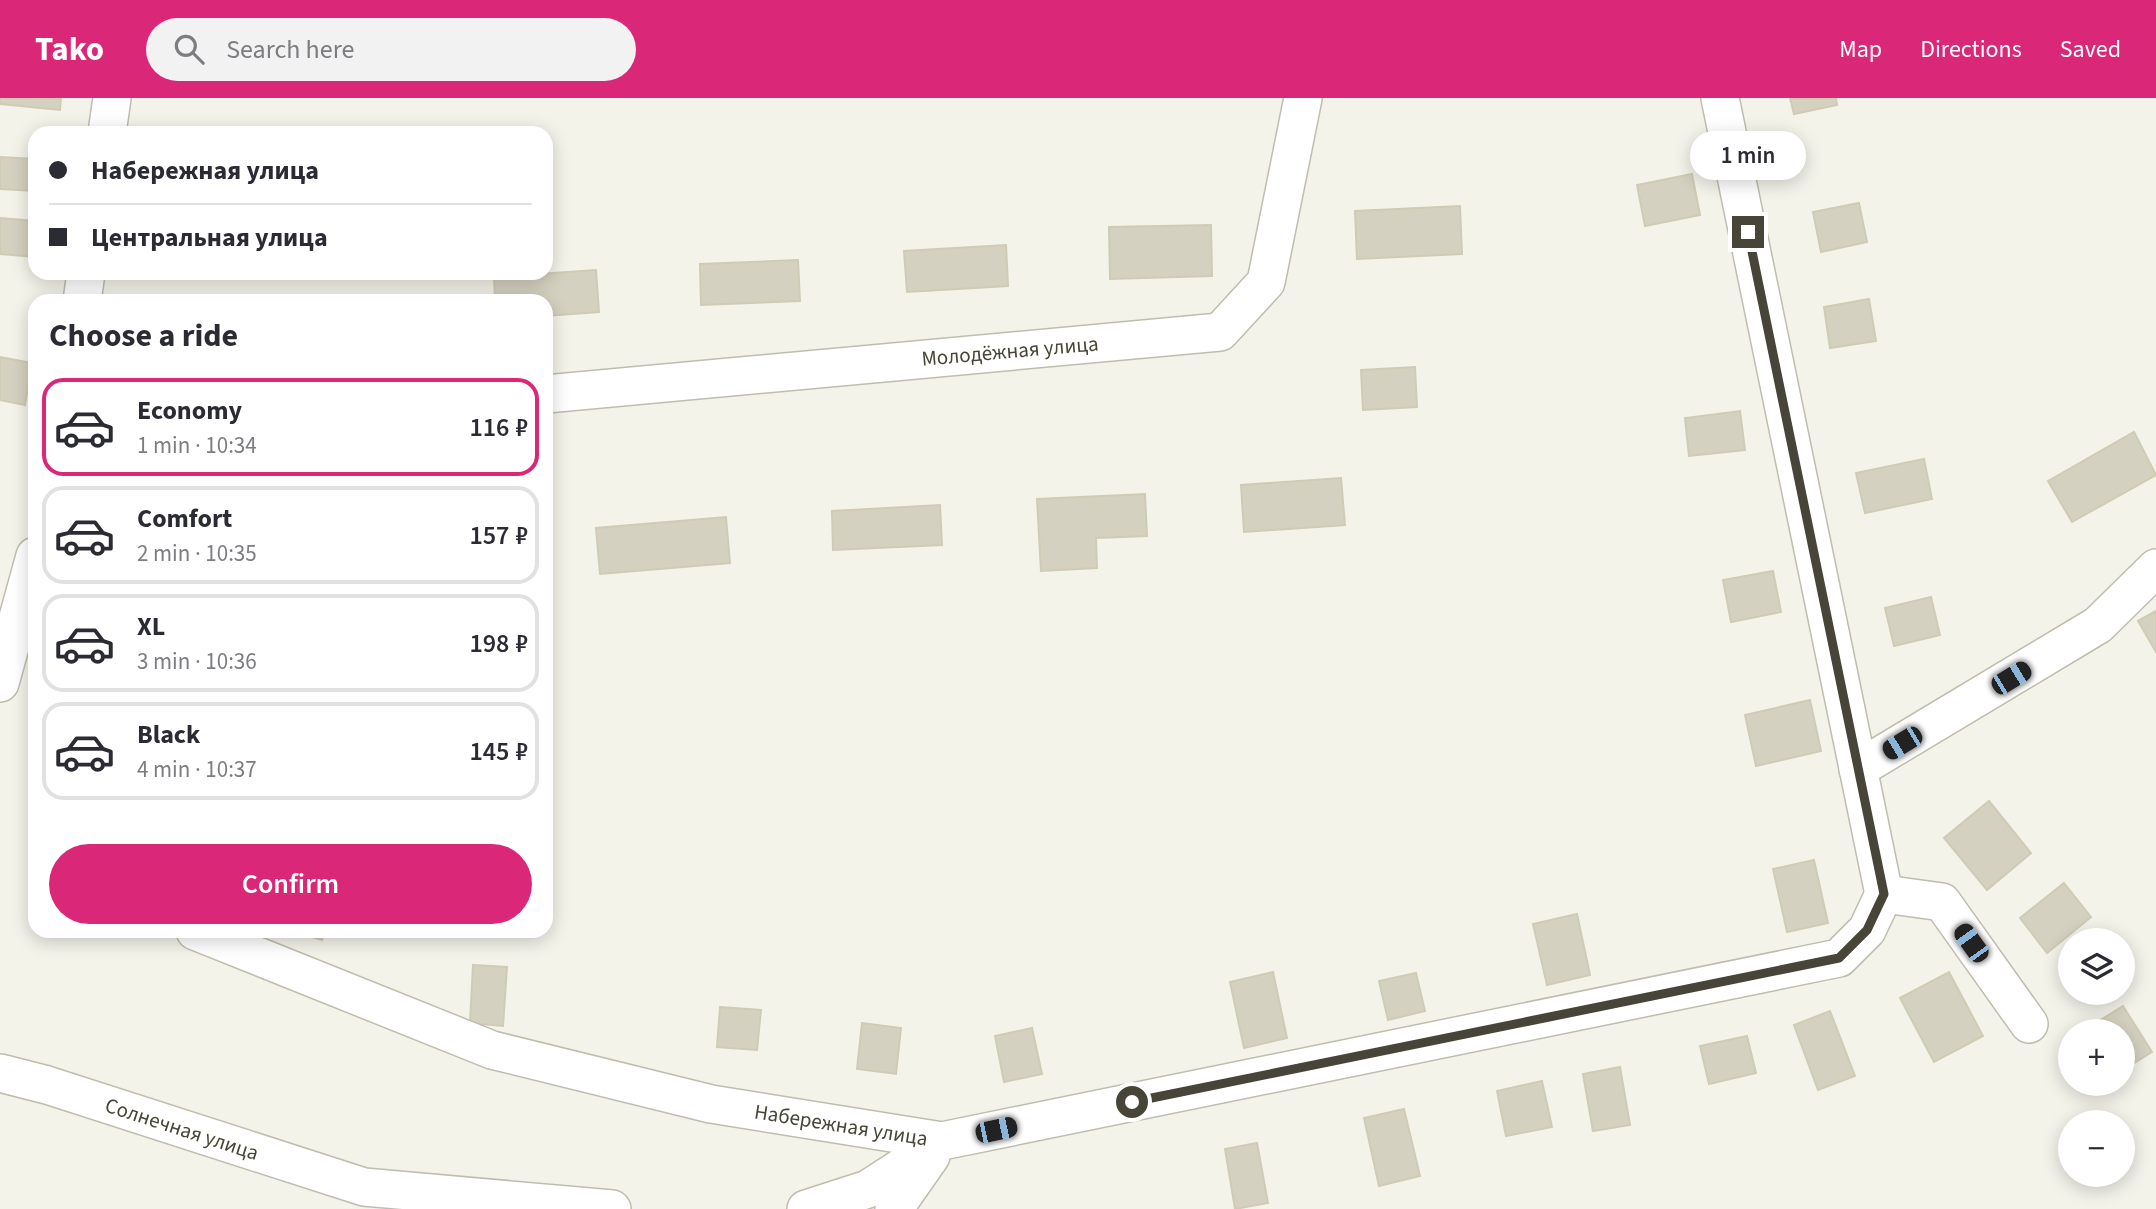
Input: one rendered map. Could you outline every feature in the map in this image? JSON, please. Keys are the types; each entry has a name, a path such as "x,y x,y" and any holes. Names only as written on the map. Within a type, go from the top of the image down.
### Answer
{"street":[{"path":"108,126 112,98"},
{"name":"Молодёжная улица","path":"553,393 1220,332 1266,282 1304,98"},
{"path":"1720,98 1884,894 1942,902 2029,1024"},
{"path":"1858,769 2098,625 2156,568"},
{"path":"0,683 28,581"},
{"name":"Набережная улица","path":"212,938 492,1050 711,1104 942,1141 1839,958 1867,930 1884,894"},
{"name":"Солнечная улица","path":"0,1073 47,1086 373,1198 612,1209"},
{"path":"806,1209 869,1189 942,1141"},
{"path":"894,1209 942,1141"}],"building":[{"path":"0,98 61,98 60,110 0,104"},
{"path":"1790,98 1836,98 1837,105 1794,114"},
{"path":"0,157 28,159 28,191 0,189"},
{"path":"1692,174 1700,215 1645,226 1637,185"},
{"path":"1859,203 1867,242 1821,252 1813,212"},
{"path":"1460,206 1462,254 1357,259 1355,211"},
{"path":"0,218 28,220 28,256 0,254"},
{"path":"1211,225 1212,276 1110,279 1109,227"},
{"path":"1006,245 1008,286 907,292 904,251"},
{"path":"798,260 800,301 701,305 700,264"},
{"path":"596,270 599,312 553,315 553,294 495,294 494,280 553,280 553,273"},
{"path":"1869,299 1876,341 1830,348 1824,307"},
{"path":"0,357 28,362 25,405 0,400"},
{"path":"1415,367 1417,407 1363,410 1361,370"},
{"path":"1740,411 1745,450 1689,456 1685,418"},
{"path":"2134,432 2156,475 2072,522 2048,481"},
{"path":"1924,459 1932,499 1865,513 1856,473"},
{"path":"1341,478 1345,525 1244,532 1241,485"},
{"path":"1145,494 1147,536 1096,538 1097,568 1041,571 1037,499"},
{"path":"940,505 942,545 833,550 832,511"},
{"path":"726,517 730,563 600,574 596,528"},
{"path":"1773,571 1781,612 1731,622 1723,580"},
{"path":"1931,597 1940,635 1894,646 1885,608"},
{"path":"2156,611 2156,652 2138,621"},
{"path":"1810,700 1821,751 1756,766 1745,715"},
{"path":"1989,801 2031,853 1987,890 1944,838"},
{"path":"1814,860 1828,923 1787,932 1773,869"},
{"path":"2064,883 2091,917 2078,928 2058,928 2058,944 2047,953 2020,918"},
{"path":"1577,914 1590,975 1547,985 1533,924"},
{"path":"473,965 507,967 503,1026 470,1023"},
{"path":"1273,972 1287,1038 1244,1048 1230,982"},
{"path":"1949,972 1983,1036 1934,1062 1900,998"},
{"path":"1416,973 1425,1011 1388,1020 1379,981"},
{"path":"2123,1006 2131,1019 2102,1019"},
{"path":"720,1007 761,1010 757,1050 717,1047"},
{"path":"1830,1011 1855,1076 1818,1090 1794,1025"},
{"path":"862,1023 901,1028 896,1074 857,1069"},
{"path":"2135,1025 2152,1052 2135,1063"},
{"path":"1032,1028 1042,1074 1004,1082 995,1036"},
{"path":"1747,1036 1756,1073 1709,1084 1700,1046"},
{"path":"1620,1067 1630,1125 1593,1131 1583,1074"},
{"path":"1542,1081 1552,1127 1506,1136 1497,1091"},
{"path":"1404,1109 1420,1176 1379,1186 1364,1118"},
{"path":"1257,1143 1268,1203 1235,1209 1225,1149"}],"route":[{"path":"1132,1102 1839,958 1867,930 1884,894 1748,232"}]}
